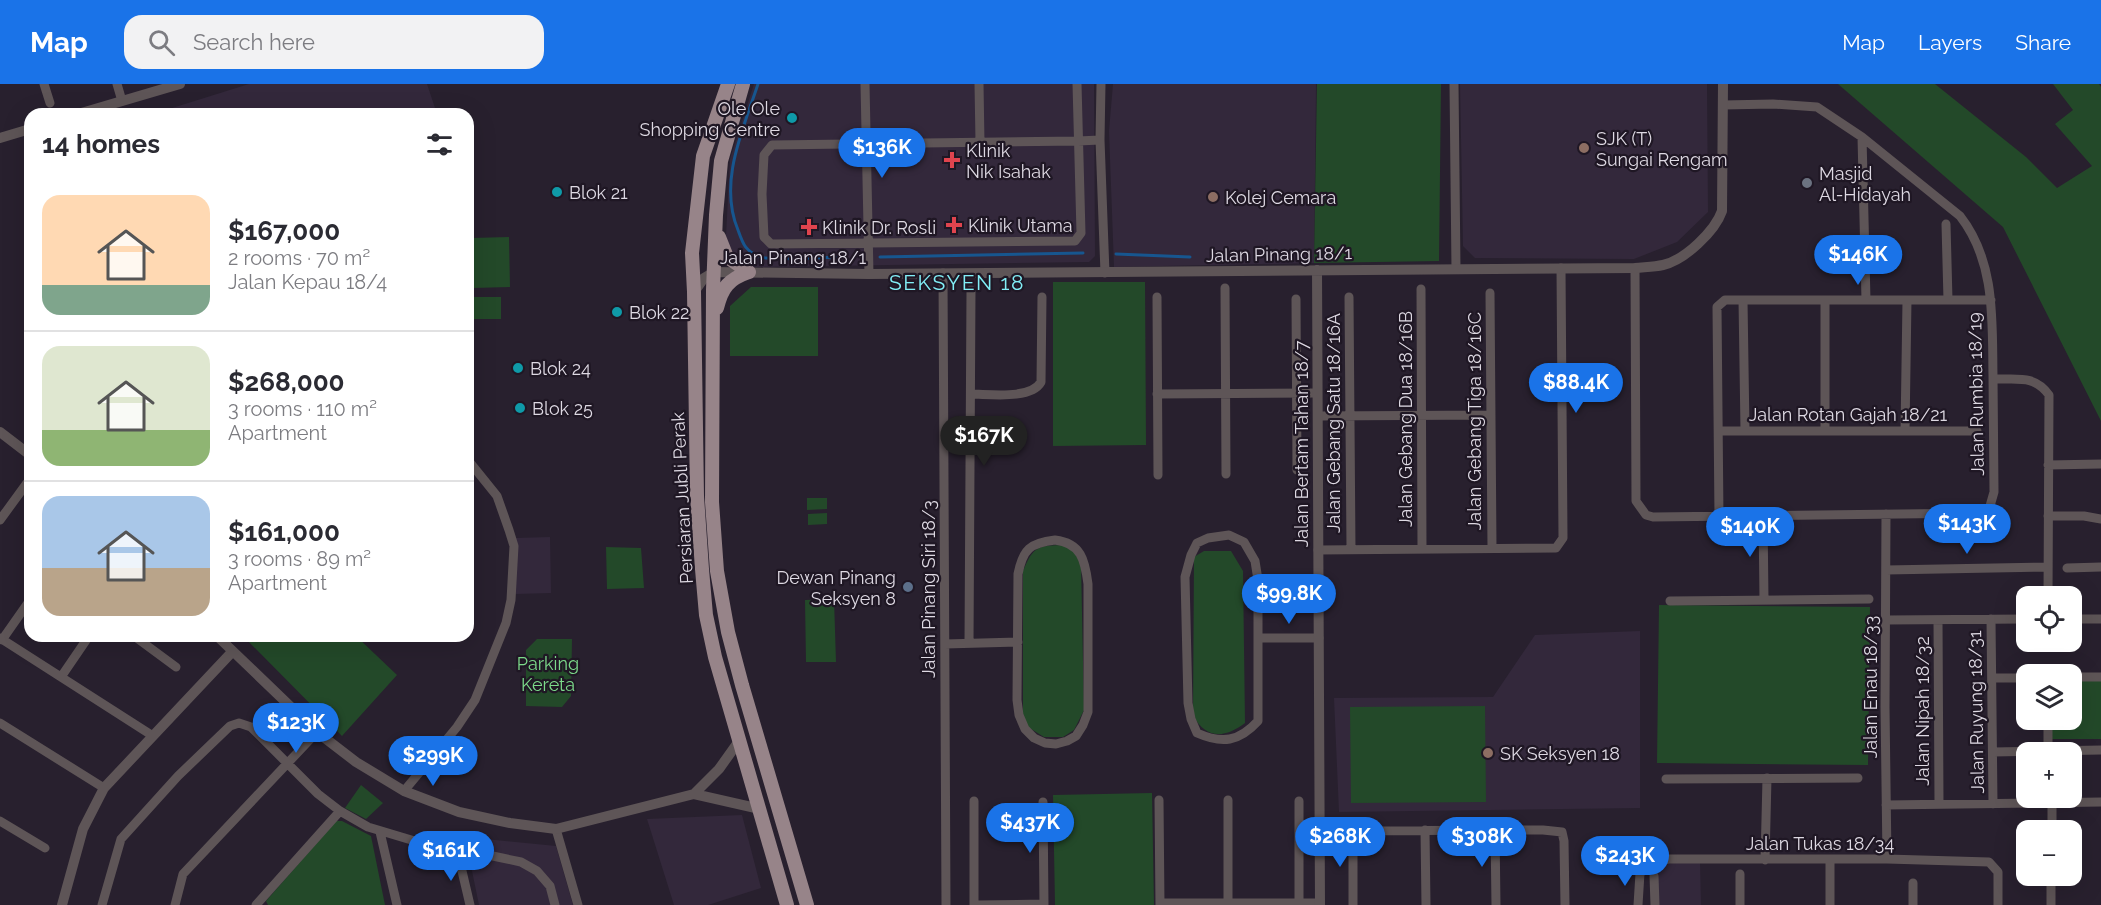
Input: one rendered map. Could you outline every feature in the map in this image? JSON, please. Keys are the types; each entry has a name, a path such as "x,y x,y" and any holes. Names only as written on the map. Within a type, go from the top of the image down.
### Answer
{"main road":[{"name":"Persiaran Jubli Perak","path":"728,84 703,156 692,253 697,496 706,615 715,657 787,905"},
{"name":"Persiaran Jubli Perak","path":"744,84 721,161 716,215 712,502 717,570 722,602 742,685 807,905"},
{"path":"716,215 720,240 727,257 749,272"},
{"path":"713,328 723,288 728,282 749,272"}],"street":[{"path":"44,84 50,102"},
{"path":"117,84 122,100"},
{"path":"97,108 180,84"},
{"path":"865,84 870,274"},
{"path":"979,84 980,142"},
{"path":"1077,84 1078,141 1081,233 1076,241 771,244 764,237 762,194 764,155 772,145 1078,141 1100,140"},
{"path":"1101,84 1100,140 1105,273"},
{"path":"1454,84 1456,269"},
{"name":"Jalan Pinang 18/1","path":"694,292 704,278 714,273 749,272 1105,273 1635,268 1665,265 1684,255 1714,228 1722,211 1723,84"},
{"name":"Jalan Rumbia 18/19","path":"1635,268 1636,501 1646,515 1653,518 1980,513 1990,506 1994,492 1991,300 1984,261 1967,225 1960,216 1862,137 1817,107 1773,104 1723,105"},
{"path":"0,138 24,131"},
{"path":"1862,137 1866,300"},
{"path":"1946,224 1948,300"},
{"path":"1318,549 1556,548 1563,538 1561,268"},
{"name":"Jalan Bertam Tahan 18/7","path":"1317,270 1320,904"},
{"name":"Jalan Pinang Siri 18/3","path":"942,273 946,905"},
{"path":"1225,288 1226,474"},
{"name":"Jalan Gebang Dua 18/16B","path":"1421,289 1422,549"},
{"path":"969,643 971,290"},
{"name":"Jalan Gebang Tiga 18/16C","path":"1490,294 1492,548"},
{"path":"971,394 1027,393 1038,388 1041,382 1042,297"},
{"path":"1157,297 1158,475"},
{"name":"Jalan Gebang Satu 18/16A","path":"1349,297 1351,549"},
{"path":"1296,299 1297,470"},
{"path":"1719,516 1717,307 1725,300 1991,300"},
{"path":"1743,300 1745,431"},
{"path":"1825,300 1825,431"},
{"path":"1905,431 1906,300"},
{"path":"1993,379 2030,380 2041,384 2049,395 2048,586"},
{"path":"1157,394 1317,393"},
{"path":"1318,416 1491,415"},
{"name":"Jalan Rotan Gajah 18/21","path":"1719,431 1977,431"},
{"path":"0,432 24,450"},
{"path":"2048,465 2101,464"},
{"path":"404,791 457,727 475,700 506,623 511,600 513,546 509,530 497,496 474,467"},
{"path":"0,520 24,487"},
{"name":"Jalan Enau 18/33","path":"1886,514 1887,860"},
{"path":"1763,516 1764,600"},
{"path":"2048,516 2084,516 2101,519"},
{"path":"1229,535 1244,542 1256,561 1259,638 1258,721 1248,732 1236,738 1214,741 1197,733 1188,703 1185,577 1197,543 1208,538 1229,535"},
{"path":"1055,540 1067,542 1077,549 1085,563 1087,578 1088,712 1076,736 1067,741 1056,744 1045,742 1034,738 1025,729 1019,715 1017,700 1018,642 1018,574 1021,560 1029,548 1039,542 1055,540"},
{"path":"1886,570 2048,567"},
{"path":"2067,568 2101,567"},
{"path":"1670,601 1869,599"},
{"path":"24,608 1,639 153,736"},
{"name":"Jalan Ruyung 18/31","path":"1991,619 1993,804"},
{"path":"1886,620 2016,619"},
{"path":"2082,619 2101,619"},
{"name":"Jalan Nipah 18/32","path":"1938,620 1939,803"},
{"path":"1259,638 1319,638"},
{"path":"61,677 85,642"},
{"path":"142,642 176,667"},
{"path":"223,642 317,732 356,762 404,791 459,812 510,823 556,829 694,794 760,809"},
{"path":"945,644 1018,642"},
{"path":"62,905 83,829 104,788 232,652"},
{"path":"2082,677 2101,677"},
{"path":"1992,678 2016,678"},
{"path":"0,723 104,788"},
{"path":"102,905 121,839 178,776 230,726 239,723 250,727 318,794 340,811 380,832 458,854 488,855 521,862 537,871 550,886 555,905"},
{"path":"175,905 183,874 317,732"},
{"path":"694,794 719,769 739,741"},
{"path":"2082,750 2101,750"},
{"path":"1993,752 2016,752"},
{"path":"1765,860 1767,778"},
{"path":"1666,779 1858,778"},
{"path":"1160,800 1160,904 1320,904"},
{"path":"1228,800 1228,904"},
{"path":"974,801 976,905 1044,905 1043,802"},
{"path":"1299,801 1299,904"},
{"path":"2082,802 2101,802"},
{"path":"1886,805 2016,804"},
{"path":"256,905 340,811"},
{"path":"0,821 45,848"},
{"path":"556,829 578,905"},
{"path":"1353,830 1353,905"},
{"path":"1425,830 1426,905"},
{"path":"1495,830 1496,905"},
{"path":"1320,831 1562,832 1565,905"},
{"path":"380,832 397,905"},
{"path":"458,854 470,905"},
{"name":"Jalan Tukas 18/34","path":"1638,905 1641,873 1658,861 1669,859 1989,862 1998,872 1998,905"},
{"path":"1830,860 1830,905"},
{"path":"1740,874 1740,905"},
{"path":"1654,876 1655,905"},
{"path":"1913,883 1913,905"},
{"path":"2051,886 2051,905"}],"shaded area":[{"path":"249,84 427,84 435,108 172,108"},
{"path":"754,84 1094,84 1095,256 1089,262 756,267 742,263 732,254 726,236 730,159"},
{"name":"Kolej Cemara","path":"1113,84 1316,84 1314,263 1114,267 1109,131"},
{"name":"SJK (T) Sungai Rengam","path":"1460,84 1707,84 1708,212 1677,242 1634,259 1475,258 1463,246"},
{"path":"550,537 551,593 515,594 516,538"},
{"name":"SK Seksyen 18","path":"1640,631 1640,808 1339,812 1334,698 1493,697 1535,635"},
{"path":"742,815 761,888 708,905 674,905 647,819"},
{"path":"465,837 556,846 573,905 479,905"},
{"path":"1700,862 1701,905 1658,905 1657,866 1666,863"}],"green space":[{"path":"1317,84 1441,84 1439,261 1314,263"},
{"path":"1838,84 1935,84 2026,157 2057,188 2092,166 2055,124 2073,110 2053,84 2099,84 2101,87 2101,421 2003,227"},
{"path":"509,237 510,287 474,288 474,238"},
{"path":"1053,282 1145,282 1146,445 1053,446"},
{"path":"751,287 818,287 818,356 730,356 730,306"},
{"path":"474,297 501,297 501,319 474,319"},
{"path":"807,498 827,498 827,509 807,510"},
{"path":"827,513 827,524 808,525 808,514"},
{"path":"1065,545 1074,552 1081,564 1084,710 1074,730 1063,737 1044,737 1028,727 1023,715 1023,571 1030,556 1038,549"},
{"path":"606,547 641,548 644,588 607,589"},
{"path":"1204,551 1231,551 1243,571 1245,723 1223,734 1204,729 1193,715 1194,557"},
{"path":"834,599 836,662 806,662 805,600"},
{"path":"1659,605 1870,607 1868,765 1657,763"},
{"name":"Parking Kereta","path":"537,639 572,639 571,696 562,707 526,706 526,650"},
{"path":"249,642 362,642 397,675 342,736"},
{"path":"2082,681 2101,681 2101,739 2052,739 2052,730 2082,730"},
{"path":"1485,706 1486,802 1351,803 1350,707"},
{"path":"361,785 383,803 366,819 345,808"},
{"path":"1152,793 1154,905 1055,905 1053,795"},
{"path":"336,821 342,821 371,836 385,905 268,905 266,901"}],"waterway":[{"path":"758,84 740,138 732,175 733,212 743,243 751,252 766,258 846,257"},
{"path":"880,257 1083,253"},
{"path":"1116,254 1190,257"}],"place":[{"name":"Ole Ole Shopping Centre","path":"792,118"},
{"name":"SJK (T) Sungai Rengam","path":"1584,148"},
{"name":"Klinik Nik Isahak","path":"952,160"},
{"name":"Masjid Al-Hidayah","path":"1807,183"},
{"name":"Blok 21","path":"557,192"},
{"name":"Kolej Cemara","path":"1213,197"},
{"name":"Klinik Utama","path":"954,225"},
{"name":"Klinik Dr. Rosli","path":"809,227"},
{"name":"Blok 22","path":"617,312"},
{"name":"Blok 24","path":"518,368"},
{"name":"Blok 25","path":"520,408"},
{"name":"Dewan Pinang Seksyen 8","path":"908,587"},
{"name":"SK Seksyen 18","path":"1488,753"}],"district":[{"name":"SEKSYEN 18","path":"957,282"}]}
